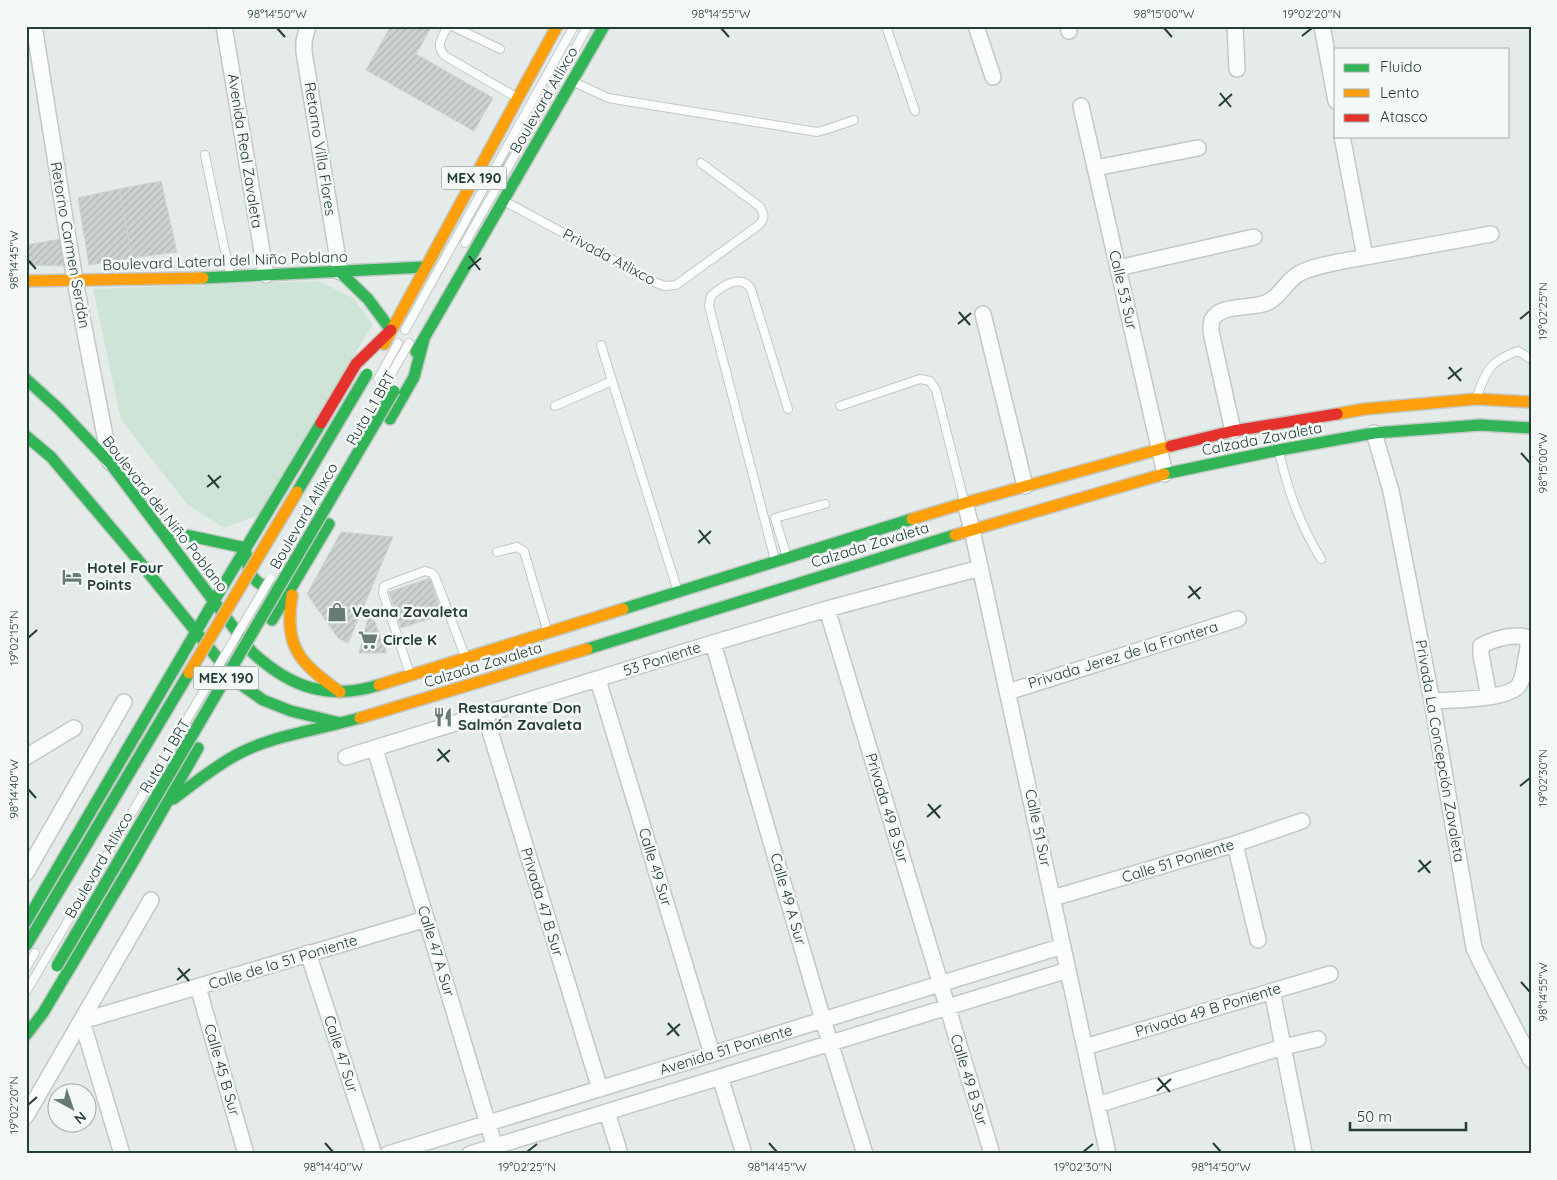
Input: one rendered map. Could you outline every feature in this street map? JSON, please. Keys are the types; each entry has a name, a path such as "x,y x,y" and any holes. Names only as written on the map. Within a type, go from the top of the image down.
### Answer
{"main road":[{"name":"Boulevard Atlixco","path":"30,949 372,376 391,330 558,26"},
{"name":"Boulevard Atlixco","path":"55,970 419,336 503,201 604,26"},
{"name":"Boulevard Lateral del Niño Poblano","path":"26,281 75,282 425,267"},
{"path":"26,922 214,601 356,364 391,330 373,304 340,272"},
{"path":"26,1035 43,1013 166,805 252,652 295,585 414,377 419,336"},
{"name":"Boulevard del Niño Poblano","path":"26,379 59,409 110,463 252,652"},
{"name":"Calzada Zavaleta","path":"252,652 272,670 292,682 315,689 348,692 367,688 548,633 965,503 1158,449 1233,432 1365,410 1476,399 1531,402"},
{"name":"Calzada Zavaleta","path":"236,681 263,700 291,711 340,723 395,708 972,530 1165,474 1279,450 1374,433 1480,425 1531,428"},
{"path":"26,436 51,457 134,555 236,681"},
{"path":"26,446 51,457"},
{"path":"162,532 246,548"},
{"path":"246,548 246,566 253,579 266,587 273,588 295,585"},
{"path":"295,585 288,628 293,646 311,671 340,692"},
{"path":"160,694 189,701 198,707 212,723"},
{"path":"166,805 241,752 262,744 340,723"},
{"path":"26,1019 35,1004"}],"street":[{"name":"Retorno Carmen Serdán","path":"34,26 33,57 110,463"},
{"name":"Avenida Real Zavaleta","path":"224,26 266,275"},
{"name":"Retorno Villa Flores","path":"308,26 304,42 304,52 340,272"},
{"path":"976,26 993,77"},
{"path":"1235,26 1237,69"},
{"path":"1322,26 1334,90"},
{"name":"Calle 53 Sur","path":"1081,106 1165,474"},
{"path":"1342,138 1365,257"},
{"path":"1095,168 1198,148"},
{"path":"1233,432 1211,332 1212,321 1218,314 1227,309 1266,303 1275,298 1295,276 1304,271 1365,257 1491,234"},
{"path":"1118,268 1254,237"},
{"path":"983,314 1025,486"},
{"name":"Privada La Concepción Zavaleta","path":"1374,433 1392,491 1432,701 1474,948 1531,1060"},
{"name":"Calle 51 Sur","path":"965,503 1108,1154"},
{"name":"53 Poniente","path":"346,757 827,609 980,568"},
{"name":"Privada 49 B Sur","path":"827,609 947,1007"},
{"name":"Privada Jerez de la Frontera","path":"1008,692 1238,619"},
{"name":"Calle 49 A Sur","path":"713,643 823,1020 865,1154"},
{"name":"Calle 49 Sur","path":"598,680 712,1054"},
{"path":"1432,701 1489,697"},
{"path":"26,873 124,702"},
{"name":"Privada 47 B Sur","path":"485,715 600,1089"},
{"path":"26,758 74,728"},
{"name":"Calle 47 A Sur","path":"375,749 496,1150"},
{"name":"Calle 51 Poniente","path":"1053,898 1235,844 1302,821"},
{"path":"1235,844 1258,940"},
{"path":"26,1116 151,900"},
{"name":"Calle de la 51 Poniente","path":"82,1021 426,919"},
{"name":"Avenida 51 Poniente","path":"388,1154 1063,946"},
{"name":"Calle 47 Sur","path":"308,954 374,1154"},
{"name":"Avenida 51 Poniente","path":"470,1154 496,1150 720,1076 1068,970"},
{"name":"Privada 49 B Poniente","path":"1085,1047 1330,974"},
{"name":"Calle 45 B Sur","path":"198,987 246,1154"},
{"path":"1272,991 1304,1152"},
{"name":"Calle 49 B Sur","path":"947,1007 992,1154"},
{"path":"82,1021 122,1154"},
{"path":"1097,1105 1283,1047 1318,1039"},
{"path":"720,1076 744,1154"},
{"path":"607,1112 620,1154"}],"lane":[{"path":"448,26 439,46 441,52 518,98"},
{"path":"452,26 500,49"},
{"name":"Ruta L1 BRT","path":"373,388 372,376 574,26"},
{"path":"462,248 588,26"},
{"path":"886,26 915,111"},
{"path":"572,81 608,98 817,132 854,120"},
{"path":"205,155 230,276"},
{"name":"Privada Atlixco","path":"503,201 654,282 664,286 676,284 759,225 764,219 764,212 760,206 701,163"},
{"path":"782,560 764,521 709,306 711,296 735,282 741,280 751,288 788,409"},
{"path":"601,345 678,592"},
{"path":"1476,399 1486,372 1501,357 1518,351 1531,359"},
{"path":"840,406 920,379 930,381 936,390 965,503"},
{"path":"555,406 612,381"},
{"name":"Ruta L1 BRT","path":"380,393 390,388"},
{"path":"1279,450 1287,484 1299,519 1321,559"},
{"path":"764,521 825,504"},
{"path":"775,518 782,560"},
{"path":"497,552 517,547 524,551 548,633"},
{"path":"410,675 382,593 384,586 425,571 435,576 466,658"},
{"name":"Ruta L1 BRT","path":"26,992 274,573"},
{"path":"255,585 260,576"},
{"path":"224,636 234,619"},
{"path":"209,662 219,645"},
{"path":"26,968 30,949 40,944"}],"green space":[{"path":"318,281 353,298 373,324 258,515 224,528 188,505 121,420 93,289"}],"building":[{"path":"391,26 432,26 416,54 493,98 474,131 366,70"},
{"path":"518,129 526,133 499,181 491,176"},
{"path":"161,181 177,252 132,258 119,189"},
{"path":"119,189 132,258 89,265 78,198"},
{"path":"61,239 64,266 26,265 26,245"},
{"path":"341,532 393,537 348,643 338,638 307,594"},
{"path":"430,578 442,615 401,628 389,592"},
{"path":"370,610 387,653 359,653"}],"traffic: fast":[{"path":"416,352 604,26"},
{"path":"203,278 425,267"},
{"path":"340,272 368,299 391,330"},
{"path":"390,419 414,377 424,339"},
{"path":"297,492 367,374"},
{"path":"26,379 59,409 110,463 252,652 281,674 311,688 343,692 379,685"},
{"path":"57,966 394,391"},
{"path":"26,922 214,601 321,423"},
{"path":"1164,474 1279,450 1374,433 1480,425 1531,428"},
{"path":"26,436 51,457 134,555 236,681 263,700 291,711 340,723 360,718"},
{"path":"623,609 912,519"},
{"path":"272,620 329,524"},
{"path":"162,532 246,548"},
{"path":"587,649 955,535"},
{"path":"246,553 250,572 259,583 274,587 293,585"},
{"path":"26,946 189,673"},
{"path":"173,799 222,763 252,747 340,723"},
{"path":"26,1035 43,1013 132,864 198,748"}],"traffic: slow":[{"path":"384,344 557,26"},
{"path":"26,281 203,278"},
{"path":"1337,414 1365,409 1476,399 1531,402"},
{"path":"912,519 1171,446"},
{"path":"955,535 1164,474"},
{"path":"189,673 297,492"},
{"path":"292,595 290,628 298,652 314,672 340,692"},
{"path":"379,685 623,609"},
{"path":"360,718 587,649"}],"traffic: jam":[{"path":"321,423 356,364 391,330"},
{"path":"1171,446 1233,431 1337,414"}],"place":[{"name":"Hotel Four Points","path":"72,577"},
{"name":"Veana Zavaleta","path":"337,612"},
{"name":"Circle K","path":"368,640"},
{"name":"Restaurante Don Salmón Zavaleta","path":"443,717"}]}
